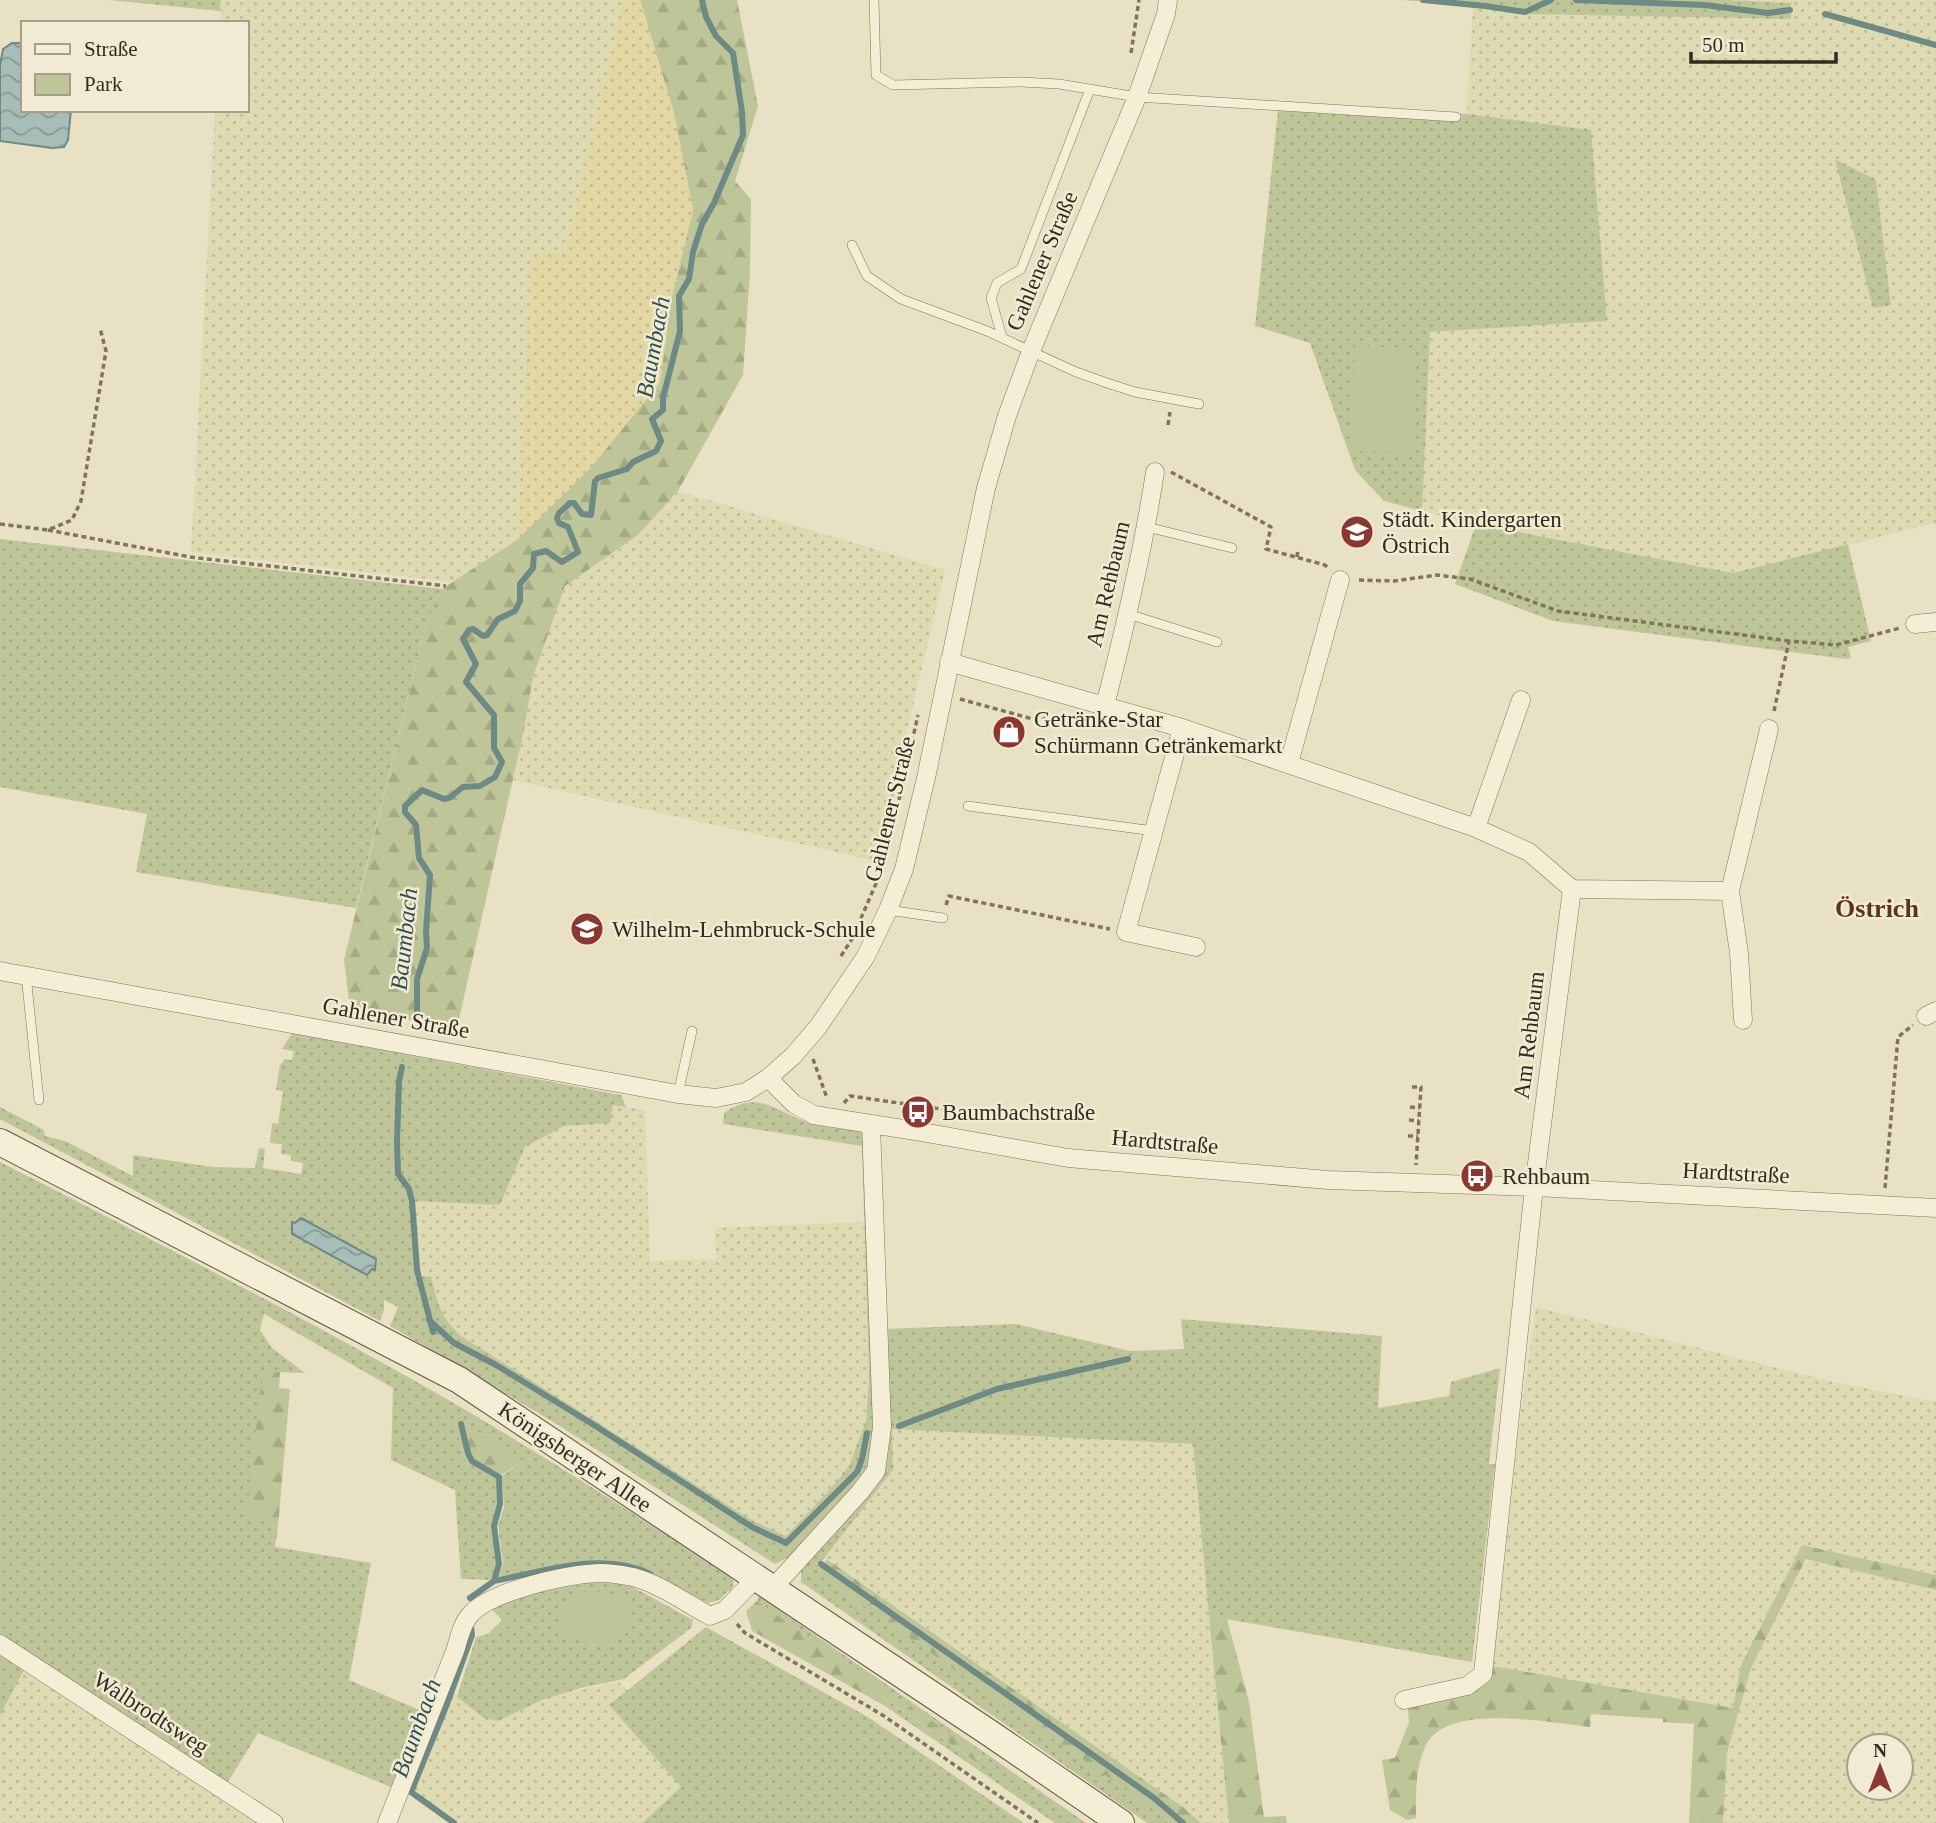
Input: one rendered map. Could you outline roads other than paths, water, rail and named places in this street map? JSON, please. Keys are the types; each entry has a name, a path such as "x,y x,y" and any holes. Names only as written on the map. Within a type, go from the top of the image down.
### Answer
{"main road":[{"name":"Königsberger Allee","path":"0,1142 459,1380 1121,1823"}],"street":[{"name":"Gahlener Straße","path":"0,971 678,1094 716,1098 746,1092 768,1078 793,1056 818,1027 866,956 904,869 926,778 986,488 1007,416 1031,351 1137,97 1166,14 1168,0"},
{"name":"Am Rehbaum","path":"1105,705 1162,471"},
{"path":"1289,764 1340,580"},
{"path":"1915,625 1936,622 1936,630"},
{"path":"949,662 1182,728 1476,828 1529,852 1572,889 1730,891"},
{"path":"1476,828 1521,700"},
{"path":"1182,728 1126,932 1195,947"},
{"path":"1743,1020 1740,953 1730,891 1769,729"},
{"name":"Am Rehbaum","path":"1534,1187 1572,889"},
{"name":"Hardtstraße","path":"768,1078 794,1104 814,1115 1068,1158 1324,1180 1534,1187 1936,1208"},
{"path":"387,1823 462,1627 470,1615 482,1605 500,1596 559,1578 603,1573 633,1577 648,1583 710,1616 725,1610 764,1583 860,1492 876,1471 880,1456 881,1427 872,1125"},
{"path":"1404,1700 1467,1686 1483,1674 1534,1187"},
{"name":"Walbrodtsweg","path":"0,1644 274,1823"}],"lane":[{"path":"874,0 876,75 893,85 1021,82 1059,84 1137,97 1456,117"},
{"path":"1002,337 992,298 997,283 1021,269 1090,89"},
{"path":"852,245 867,276 901,299 1002,337 1076,372 1135,393 1199,404"},
{"path":"1147,527 1232,548"},
{"path":"1128,614 1217,642"},
{"path":"968,806 1154,831"},
{"path":"888,910 943,918"},
{"path":"26,975 39,1100"},
{"path":"678,1094 692,1031"}],"water":[{"path":"12,43 21,43 21,112 71,112 68,140 64,147 52,148 0,141 0,65 3,49"},
{"path":"301,1218 376,1259 375,1270 372,1269 367,1275 292,1234 292,1222 295,1223"}],"waterway":[{"name":"Baumbach","path":"417,1020 417,979 427,948 430,875 419,858 416,825 405,812 405,806 422,790 444,799 463,787 480,786 495,777 502,762 494,748 494,715 466,682 476,664 463,639 469,630 473,629 483,636 487,635 498,619 515,611 520,601 520,584 533,568 534,554 546,551 562,562 578,552 568,527 559,523 559,513 570,503 574,503 582,514 591,515 595,481 627,469 633,462 656,451 661,441 652,419 663,410 663,398 680,331 679,296 689,279 693,252 702,224 714,203 743,135 733,53 716,36 706,17 702,0"},
{"path":"1423,0 1525,12 1551,0"},
{"path":"1576,0 1704,5 1768,13 1790,10"},
{"path":"1825,14 1936,45"},
{"name":"Baumbach","path":"402,1067 399,1081 398,1174 409,1189 412,1201 417,1270 433,1332"},
{"path":"429,1320 454,1343 496,1365 594,1425 752,1527 786,1543 857,1472 867,1433"},
{"path":"899,1426 997,1389 1128,1359"},
{"name":"Baumbach","path":"461,1424 472,1461 499,1477 500,1504 494,1526 499,1564 494,1581 470,1598"},
{"path":"494,1581 593,1563 632,1567 650,1574"},
{"path":"821,1564 1154,1798 1183,1823"},
{"name":"Baumbach","path":"454,1823 411,1792 447,1704 472,1635 471,1627"}],"place":[{"name":"Städt. Kindergarten Östrich","path":"1357,532"},
{"name":"Getränke-Star Schürmann Getränkemarkt","path":"1009,732"},
{"name":"Wilhelm-Lehmbruck-Schule","path":"587,929"},
{"name":"Baumbachstraße","path":"918,1112"},
{"name":"Rehbaum","path":"1477,1176"}],"district":[{"name":"Östrich","path":"1877,908"}]}
